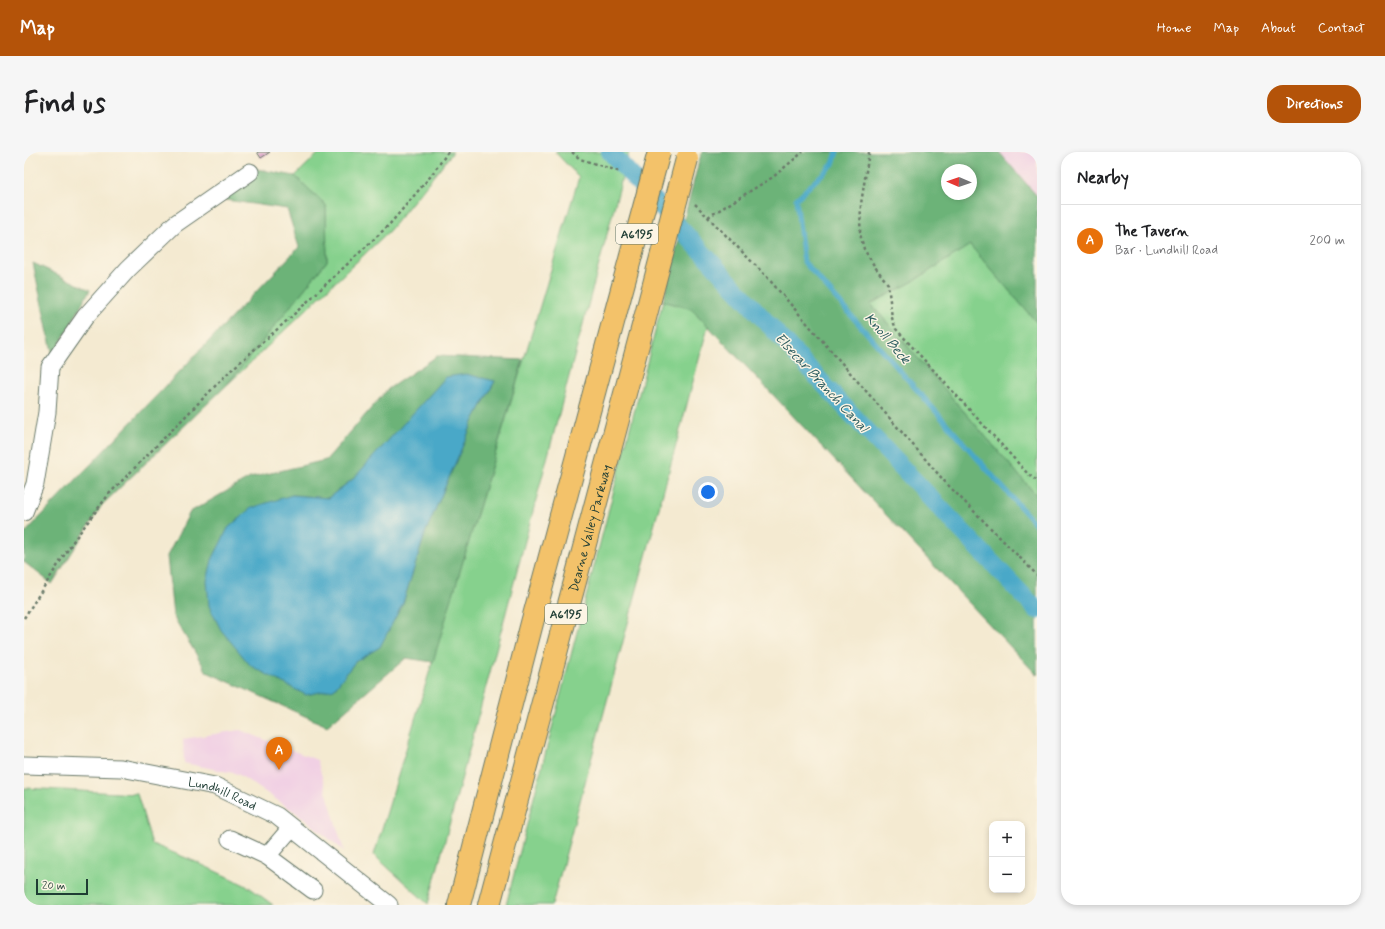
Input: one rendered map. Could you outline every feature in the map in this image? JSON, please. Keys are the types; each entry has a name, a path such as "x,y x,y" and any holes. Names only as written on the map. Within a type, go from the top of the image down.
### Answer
{"highway":[{"name":"A6195","path":"460,901 534,615 659,152"},
{"name":"Dearne Valley Parkway","path":"489,905 689,156"}],"street":[{"path":"24,512 35,484 47,412 50,367 85,317 128,269 175,224 250,172"},
{"name":"Lundhill Road","path":"24,765 121,768 215,786 277,816 389,905"},
{"path":"267,856 291,828"},
{"path":"230,839 267,856 313,890"}],"path":[{"path":"24,618 74,540 109,494 229,372 302,307 389,224 430,176 448,152"},
{"path":"572,152 580,159 621,172"},
{"path":"803,152 773,177 708,217 766,276 946,483 1037,576"},
{"path":"869,152 861,204 860,234 864,249 888,284 892,318 896,329 1028,474 1037,481"}],"shaded area":[{"path":"999,152 1037,152 1037,196"},
{"path":"240,730 317,760 344,851 304,818 238,774 184,763 183,739"}],"green space":[{"path":"320,152 453,152 389,231 227,385 327,261 326,205 295,176"},
{"path":"555,152 629,152 428,904 374,855 579,177"},
{"path":"702,152 999,152 1037,196 1037,323 970,245 912,282 871,304 1037,496 1037,675 692,309 663,301"},
{"path":"251,168 295,176 326,205 327,261 227,385 102,505 52,584 24,562 24,534 299,247 287,209 219,199"},
{"path":"970,245 1037,323 1037,496 871,304 912,282"},
{"path":"33,263 90,290 53,356"},
{"path":"663,301 692,309 708,326 552,905 506,905"},
{"path":"437,356 523,360 433,662 406,658 327,726 207,672 173,616 167,556 190,512 250,478 326,460 388,389","holes":["495,381 473,422 426,531 403,603 380,646 355,662 334,689 292,495 328,498 353,479"]},
{"path":"24,788 137,794 152,844 196,862 249,887 273,905 24,905"}],"water":[{"path":"466,374 495,381 473,422 426,531 403,603 380,647 355,662 334,689 306,695 251,666 221,630 209,606 207,581 212,560 228,528 251,508 292,495 328,498 353,479 446,377"}],"building":[{"path":"257,152 270,152 261,158"}],"waterway":[{"name":"Elsecar Branch Canal","path":"610,152 840,402 1037,610"},
{"name":"Knoll Beck","path":"837,152 833,164 796,199 804,262 1037,526"}],"place":[{"name":"The Tavern","path":"279,770"}]}
